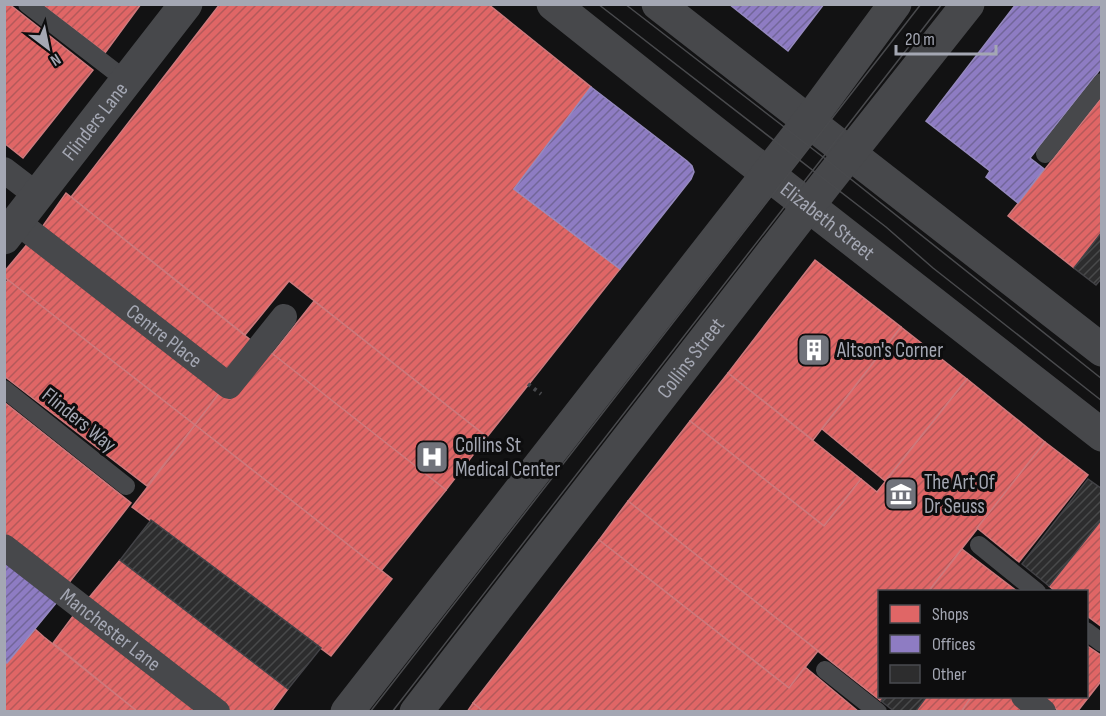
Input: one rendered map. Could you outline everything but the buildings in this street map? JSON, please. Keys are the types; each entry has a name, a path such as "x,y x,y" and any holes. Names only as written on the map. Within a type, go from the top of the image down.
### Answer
{"street":[{"name":"Elizabeth Street","path":"553,4 766,174 1101,435"},
{"path":"658,4 1101,350"},
{"path":"347,711 808,122 895,4"},
{"name":"Collins Street","path":"416,711 808,206 968,4"},
{"name":"Flinders Lane","path":"17,235 38,195 127,81 180,7"},
{"path":"4,170 38,195"},
{"name":"Centre Place","path":"17,235 229,386 284,317"},
{"name":"Manchester Lane","path":"4,547 217,711"},
{"path":"1027,698 1043,711"}],"lane":[{"path":"27,4 127,81"},
{"path":"1045,154 1101,82"},
{"name":"Flinders Way","path":"4,389 126,486"},
{"path":"979,545 1036,590"},
{"path":"1088,633 1101,643"},
{"path":"825,670 878,711"}],"path":[{"path":"528,384 541,394"}],"tram line":[{"path":"598,4 886,227 933,268 1102,401"},
{"path":"625,4 823,157 1102,379"},
{"path":"370,712 921,4"},
{"path":"392,712 942,4"}],"place":[{"name":"Altson's Corner","path":"814,350"},
{"name":"Collins St Medical Center","path":"432,457"},
{"name":"The Art Of Dr Seuss","path":"901,494"}]}
